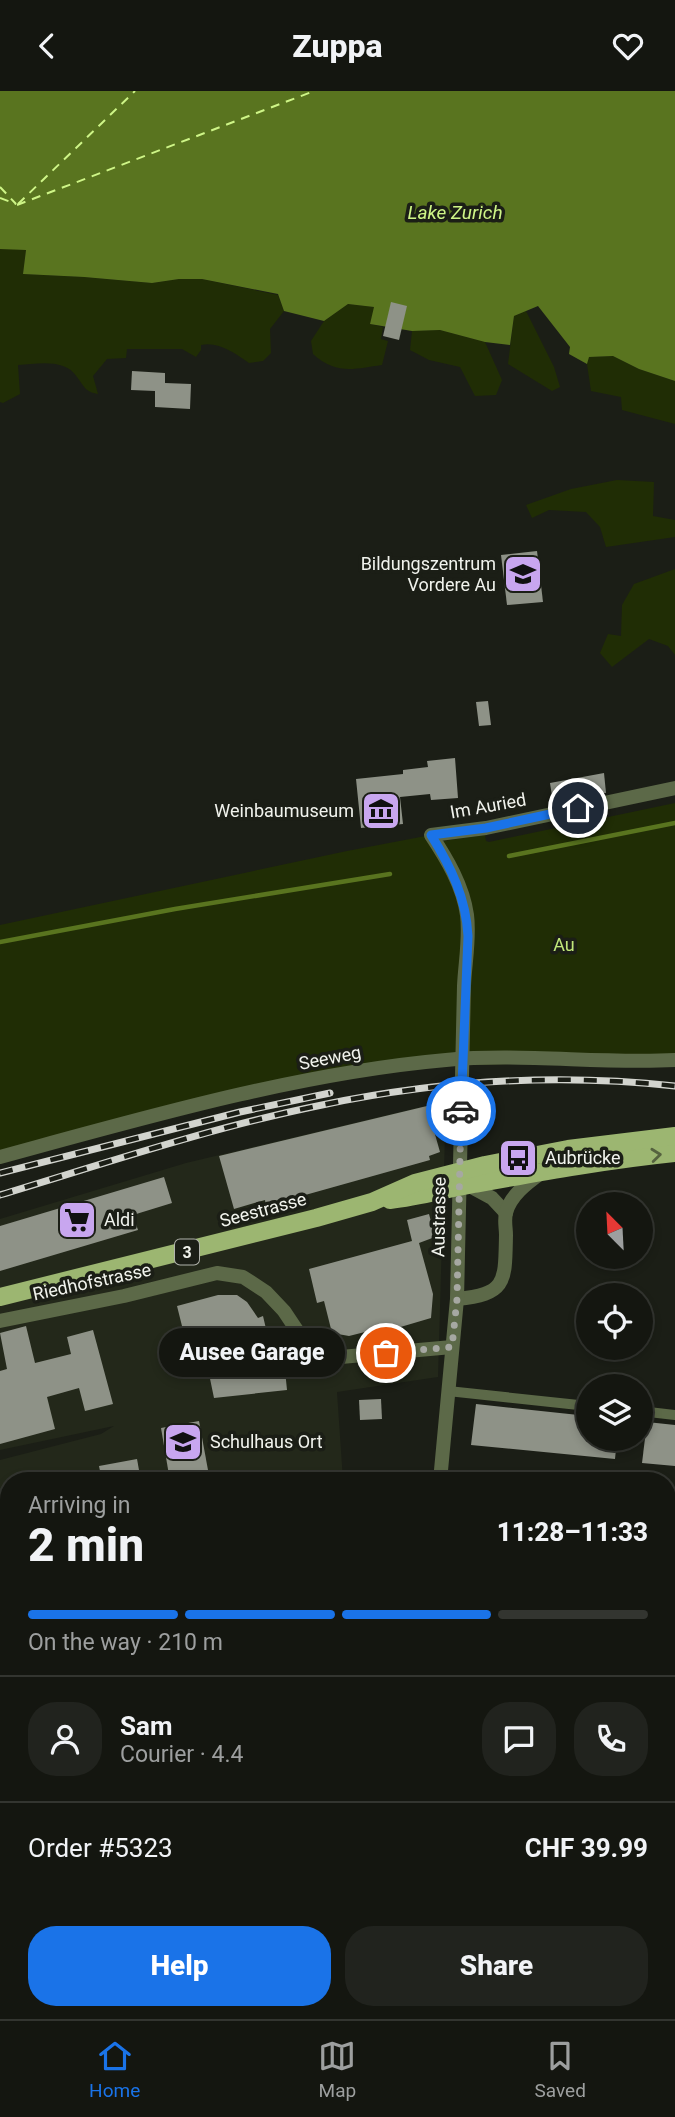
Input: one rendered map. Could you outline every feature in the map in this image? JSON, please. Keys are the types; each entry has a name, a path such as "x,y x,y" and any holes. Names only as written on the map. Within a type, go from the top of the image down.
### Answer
{"main road":[{"name":"Seestrasse","path":"0,1297 372,1202 415,1183 485,1165 568,1149 675,1136"},
{"name":"Seestrasse","path":"372,1202 419,1197 542,1172 675,1153"}],"street":[{"name":"Im Auried","path":"431,835 486,828 675,788"},
{"name":"Austrasse","path":"431,835 449,863 467,914 468,936 464,986 457,1299 441,1472"},
{"name":"Seeweg","path":"0,1157 241,1095 386,1066 471,1059 675,1060"},
{"path":"457,1299 482,1297 500,1284 505,1266 506,1213 518,1192 542,1172"},
{"path":"468,1185 492,1198 506,1213"},
{"name":"Riedhofstrasse","path":"0,1321 124,1296 217,1273 243,1277 266,1292 284,1311 300,1335 320,1350 341,1357 452,1347"},
{"path":"448,1391 576,1405"},
{"path":"653,1412 675,1415"}],"shaded area":[{"path":"446,1101 438,1377 337,1392 342,1472 0,1472 0,1460 101,1434 114,1426 0,1450 0,1219 186,1163"}],"green space":[{"path":"2,248 26,250 23,274 152,283 202,279 278,295 284,311 270,329 271,353 263,361 249,363 220,346 207,344 201,345 196,357 182,349 127,349 126,358 107,359 93,376 98,394 87,390 72,371 65,367 42,363 18,365 20,394 3,403 0,402"},
{"path":"348,304 375,307 370,324 383,327 381,339 388,341 382,365 338,368 321,361 313,354 311,341 324,321"},
{"path":"526,311 554,367 560,387 552,391 508,364 514,316"},
{"path":"440,330 485,342 502,380 496,395 475,396 460,367 429,360 410,350 412,331"},
{"path":"613,356 639,369 675,381 675,424 622,410 621,397 591,391 588,357"},
{"path":"617,480 654,482 653,516 675,520 675,537 606,547 600,527 586,512 549,510 532,518 526,505 571,489"},
{"path":"675,569 675,655 668,646 649,639 612,667 600,653 608,634 621,636 622,605 634,584"},
{"name":"Au","path":"675,803 675,1060 386,1067 0,1157 0,925 431,835 436,842 485,835 486,841 489,842"}],"water":[{"name":"Lake Zurich","path":"0,91 675,91 675,381 639,369 613,356 589,357 587,364 569,354 570,347 538,306 514,316 510,345 485,342 440,330 412,331 370,324 374,307 348,304 324,321 284,311 278,294 202,279 152,283 23,274 26,250 0,249"}],"building":[{"path":"391,302 407,306 399,340 383,336"},
{"path":"132,371 165,373 165,383 191,384 190,409 155,407 155,391 131,390"},
{"path":"537,551 543,602 507,605 501,555"},
{"path":"488,701 491,725 479,726 476,702"},
{"name":"Weinbaumuseum","path":"455,758 458,798 431,800 430,794 400,797 403,824 361,828 356,779 403,774 403,770 428,767 427,761"},
{"path":"604,773 606,793 552,796 550,783"},
{"path":"427,1106 440,1152 429,1156 430,1160 266,1206 265,1200 234,1209 219,1156"},
{"name":"Aldi","path":"164,1177 172,1203 133,1215 138,1230 0,1271 0,1226"},
{"path":"429,1214 435,1237 419,1243 433,1294 431,1318 370,1336 369,1331 349,1336 332,1333 324,1301 317,1303 309,1269 412,1241 407,1220"},
{"path":"218,1295 237,1295 247,1302 258,1318 263,1316 267,1333 189,1354 177,1306"},
{"path":"26,1326 35,1363 71,1354 67,1337 93,1330 113,1404 85,1411 79,1388 47,1397 55,1429 0,1444 0,1371 7,1369 0,1333"},
{"path":"254,1360 263,1362 274,1371 285,1370 287,1390 214,1398 208,1369"},
{"path":"381,1399 382,1419 360,1420 359,1400"},
{"path":"476,1404 576,1415 576,1451 616,1451 615,1459 471,1445"},
{"name":"Schulhaus Ort","path":"199,1421 208,1472 168,1472 161,1428"},
{"path":"653,1423 675,1425 675,1466 642,1463 643,1451 653,1451"},
{"path":"137,1459 139,1472 100,1472 99,1466"}],"waterway":[{"path":"509,856 675,823"},
{"path":"0,942 175,909 390,874"}],"ferry route":[{"path":"18,204 135,91"},
{"path":"17,205 314,91"},
{"path":"0,187 16,204"},
{"path":"0,198 16,204"}],"railway":[{"path":"0,1195 200,1135 281,1114 365,1097 453,1085 542,1080 675,1086"},
{"path":"0,1173 240,1112 330,1093"}],"way so far":[{"path":"386,1353 452,1347 457,1299 461,1111"}],"place":[{"name":"Bildungszentrum Vordere Au","path":"523,574"},
{"name":"Weinbaumuseum","path":"381,811"},
{"name":"Aubrücke","path":"518,1158"},
{"name":"Aldi","path":"77,1220"},
{"name":"Ausee Garage","path":"386,1353"},
{"name":"Schulhaus Ort","path":"183,1442"}],"route":[{"path":"461,1111 467,914 449,863 431,835 486,828 578,808"}]}
